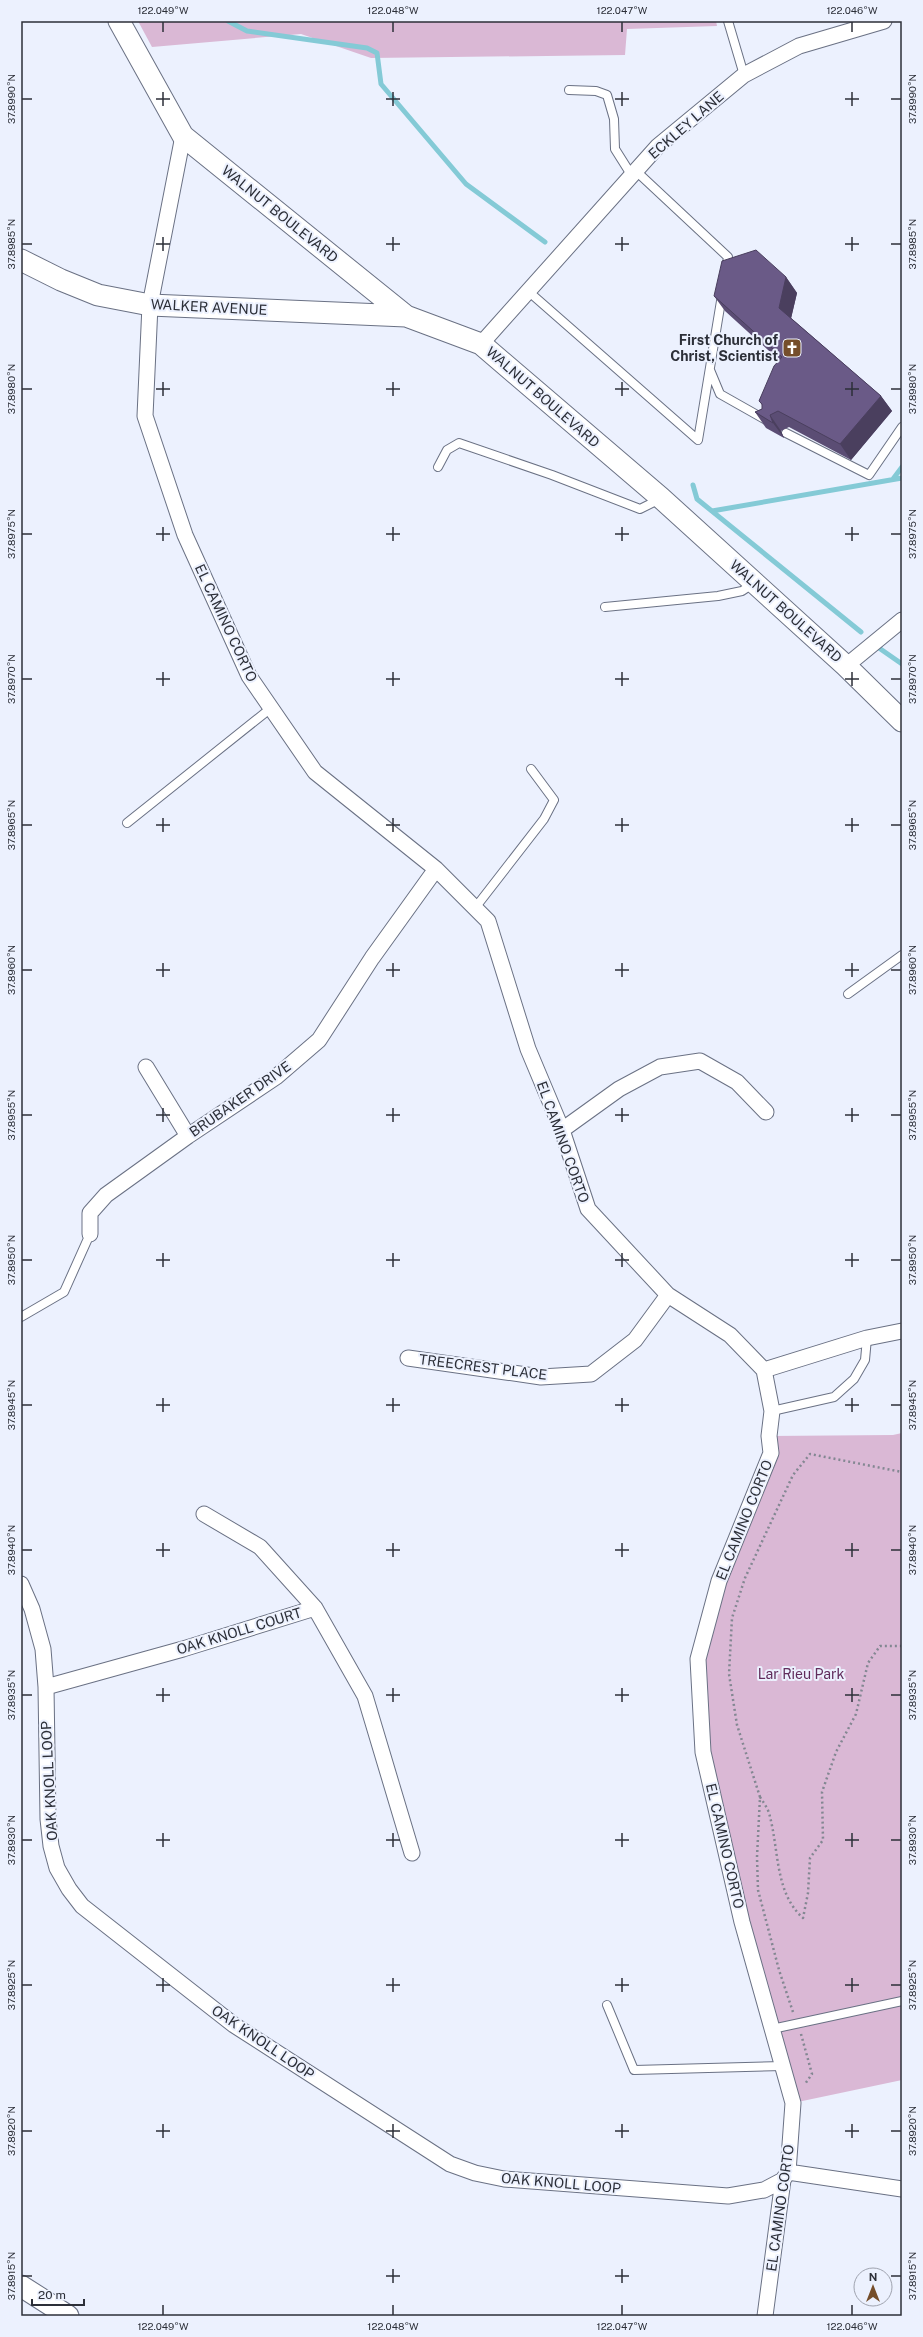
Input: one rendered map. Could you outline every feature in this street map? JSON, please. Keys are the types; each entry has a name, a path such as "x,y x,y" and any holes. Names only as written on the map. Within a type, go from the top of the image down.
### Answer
{"street":[{"name":"WALNUT BOULEVARD","path":"119,21 183,136 406,316 481,344 661,498 846,666 902,721"},
{"name":"ECKLEY LANE","path":"481,344 658,146 744,75 799,46 884,21"},
{"name":"EL CAMINO CORTO","path":"183,136 150,305 145,416 185,535 249,676 316,772 436,869 488,921 528,1049 562,1130 588,1209 668,1295 730,1335 764,1370 772,1411 769,1436 771,1454 719,1581 698,1659 703,1752 742,1922 793,2103 786,2176 765,2316"},
{"name":"WALKER AVENUE","path":"21,260 61,280 98,295 150,305 406,316"},
{"path":"846,666 902,620"},
{"name":"BRUBAKER DRIVE","path":"90,1234 90,1213 106,1195 188,1136 276,1077 319,1040 372,958 436,869"},
{"path":"562,1130 619,1089 660,1067 700,1061 738,1082 766,1112"},
{"path":"146,1067 188,1136"},
{"name":"TREECREST PLACE","path":"408,1358 541,1376 591,1374 635,1340 668,1295"},
{"path":"764,1370 866,1338 902,1330"},
{"path":"204,1514 260,1547 316,1608"},
{"name":"OAK KNOLL LOOP","path":"21,1584 32,1609 43,1649 46,1687 48,1819 51,1846 57,1868 69,1889 82,1906 234,2025 450,2164 475,2173 504,2179 728,2196 764,2190 786,2176"},
{"name":"OAK KNOLL COURT","path":"46,1687 184,1649 316,1608 365,1696 412,1853"},
{"path":"786,2176 902,2189"},
{"path":"21,2286 68,2316"}],"lane":[{"path":"728,21 744,75"},
{"path":"528,291 698,440 728,257 634,173 615,149 614,119 607,95 596,91 569,90"},
{"path":"710,370 720,394 768,422"},
{"path":"786,433 869,475 902,427"},
{"path":"438,467 447,450 459,443 552,474 640,509 661,498"},
{"path":"605,607 718,596 742,591 754,582"},
{"path":"127,823 271,708"},
{"path":"475,908 544,819 554,800 531,769"},
{"path":"848,994 902,956"},
{"path":"21,1317 64,1292 90,1234"},
{"path":"772,1411 834,1397 854,1379 865,1360 866,1338"},
{"path":"772,2029 902,2001"},
{"path":"607,2005 634,2070 783,2066"}],"path":[{"path":"902,1472 810,1454 793,1475 745,1578 732,1618 728,1674 737,1725 760,1797 770,1815 784,1890 793,1909 804,1918 808,1893 810,1858 823,1840 822,1792 836,1752 856,1714 868,1663 880,1646 902,1646"},
{"path":"760,1797 757,1857 758,1890 779,1970 812,2074 793,2103"}],"green space":[{"path":"138,21 716,21 717,26 627,29 625,55 371,58 301,34 152,47"},
{"name":"Lar Rieu Park","path":"902,1433 902,2080 793,2103 703,1752 698,1659 769,1436 893,1435"}],"building":[{"name":"First Church of Christ, Scientist","path":"756,250 786,277 779,308 881,396 840,444 778,411 770,415 773,423 755,412 762,409 762,404 759,401 774,366 782,357 714,296 722,261"}],"waterway":[{"path":"228,21 247,31 367,48 377,53 381,84 466,184 545,242"},
{"path":"893,479 902,467"},
{"path":"712,511 902,478"},
{"path":"693,485 697,499 861,632"},
{"path":"879,648 902,664"}],"place":[{"name":"First Church of Christ, Scientist","path":"792,348"}]}
